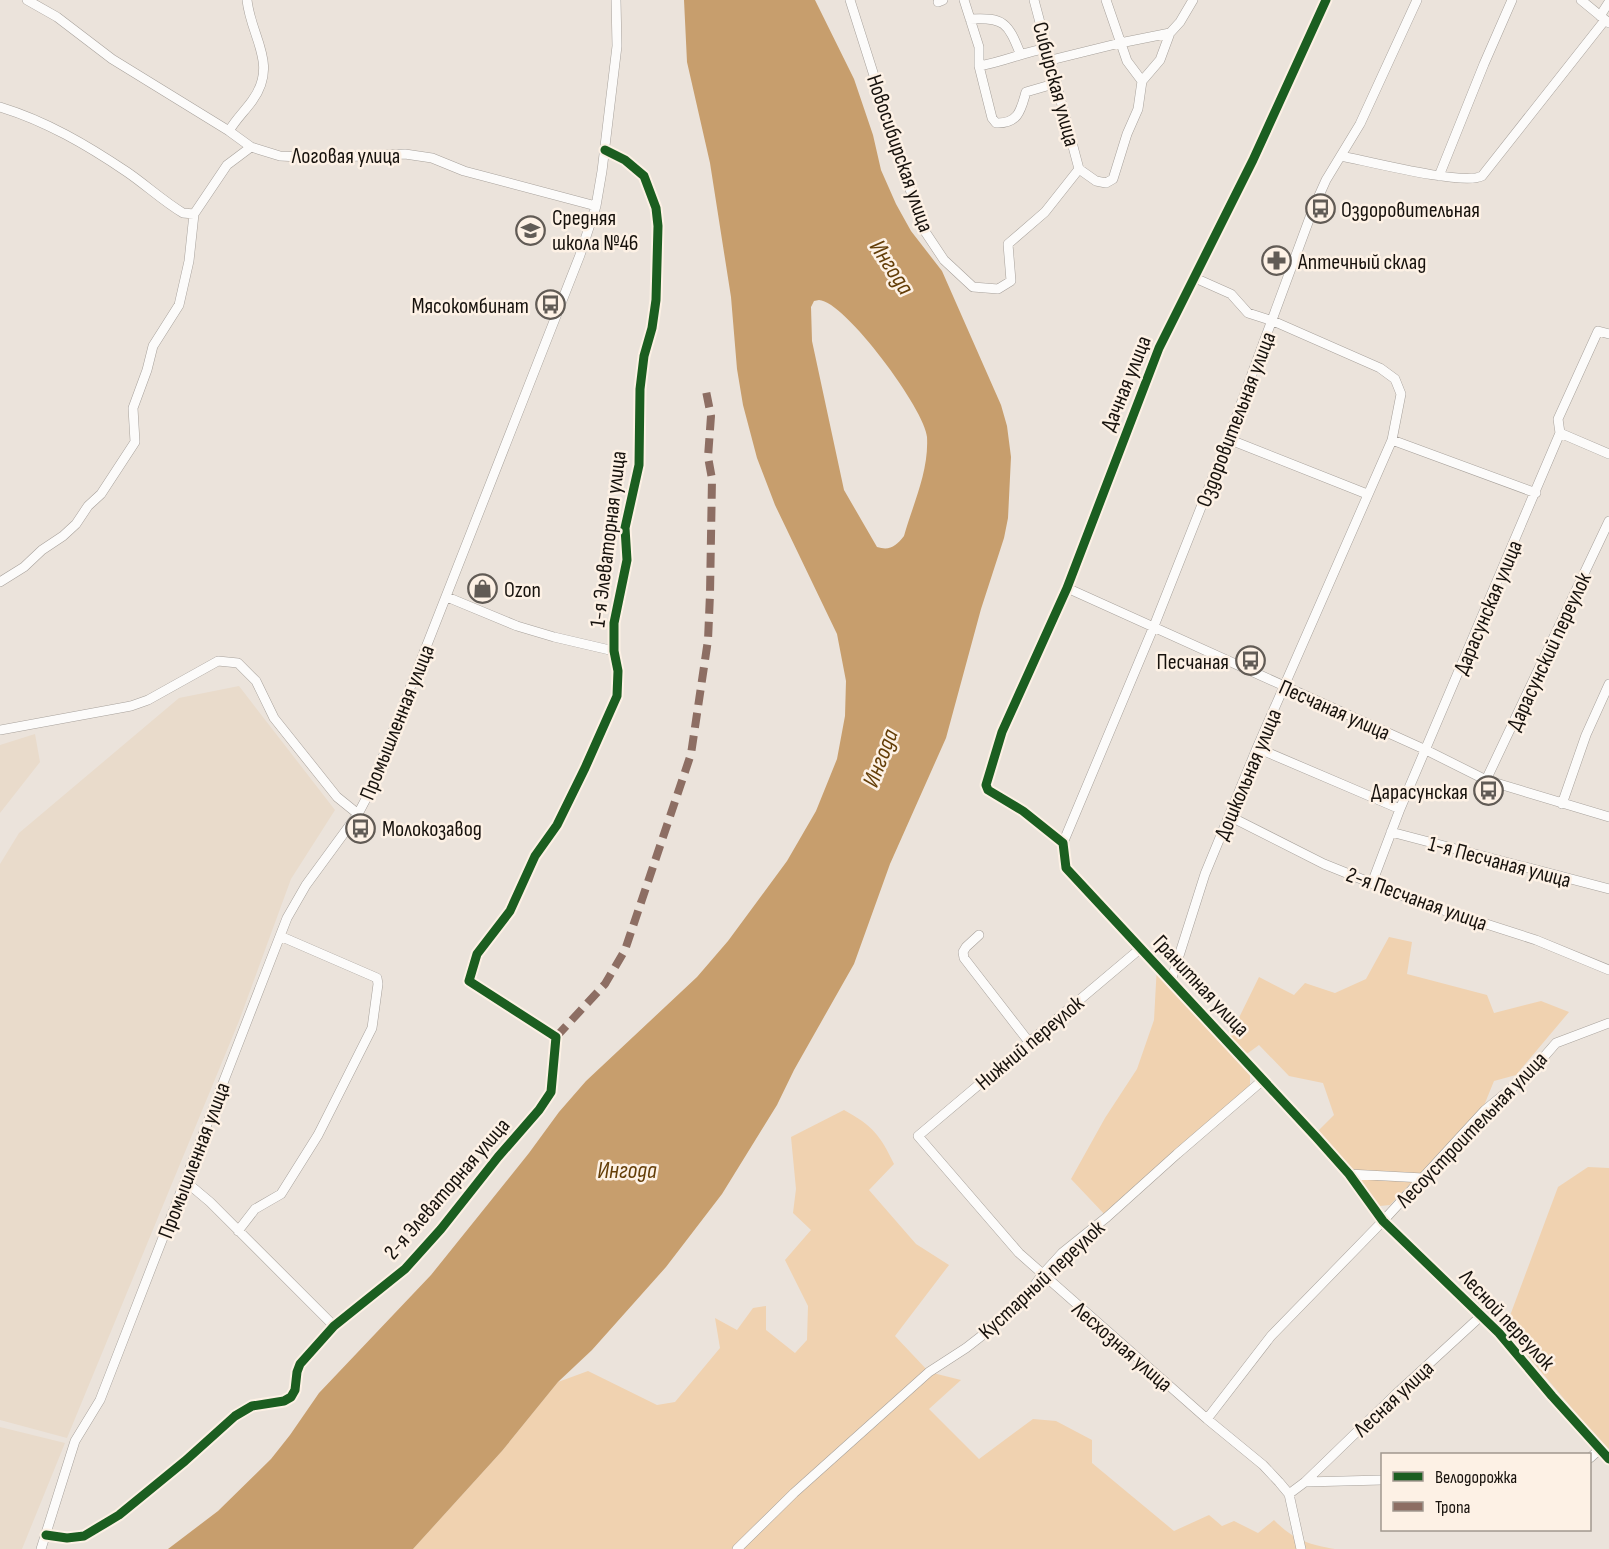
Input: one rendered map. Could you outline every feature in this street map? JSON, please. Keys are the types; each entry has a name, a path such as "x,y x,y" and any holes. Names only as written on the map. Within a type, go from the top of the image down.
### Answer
{"street":[{"name":"Логовая улица","path":"27,0 57,17 112,59 229,131 250,147 280,156 319,158 405,154 432,158 464,171 596,206"},
{"path":"229,131 238,116 252,101 265,74 264,59 247,0"},
{"name":"Промышленная улица","path":"40,1549 75,1441 100,1400 287,918 306,885 358,814 368,795 565,297 596,206 617,46 616,0"},
{"name":"Новосибирская улица","path":"850,0 922,227 944,260 973,287 998,289 1011,281 1008,244 1045,212 1079,169"},
{"path":"964,0 979,47 979,66 992,118 996,123 1005,123 1021,111 1026,92 1057,83"},
{"name":"Сибирская улица","path":"1034,0 1079,169"},
{"path":"1106,0 1120,43 1133,72 1142,81"},
{"path":"1079,169 1096,181 1106,183 1113,179 1127,134 1138,109 1142,81 1160,60 1170,33 1180,22 1192,0"},
{"name":"Дачная улица","path":"1063,843 1023,811 988,790 986,785 1002,732 1067,588 1159,348 1254,160 1326,0"},
{"name":"Оздоровительная улица","path":"1063,843 1154,626 1228,439 1313,209 1326,180 1377,89 1418,0"},
{"path":"1439,176 1512,0"},
{"path":"1581,0 1604,19"},
{"path":"1341,156 1439,176 1475,180 1482,176 1604,19 1609,2"},
{"path":"970,19 988,18 999,21 1011,30 1020,53"},
{"path":"1051,60 1170,33"},
{"path":"979,66 995,63 1020,53 1048,48"},
{"path":"0,107 29,116 74,138 128,173 174,208 183,213 194,214"},
{"path":"0,582 24,567 76,524 88,506 100,494 135,442 133,408 153,346 179,305 189,261 194,214 227,165 250,147"},
{"name":"1-я Элеваторная улица","path":"556,1037 469,981 477,954 510,911 535,856 556,825 585,768 616,696 618,671 614,651 614,623 627,560 625,528 639,465 642,372 656,300 658,226 656,208 644,176 625,160 605,150"},
{"name":"Дошкольная улица","path":"1171,981 1205,874 1257,748 1392,440 1401,394 1395,379 1380,368 1273,321 1248,313 1231,294 1195,278"},
{"name":"Дарасунская улица","path":"1372,883 1400,809 1560,433 1558,419 1598,331 1609,334"},
{"path":"1560,433 1609,454"},
{"path":"1228,439 1367,494"},
{"path":"1392,440 1536,492"},
{"name":"Дарасунский переулок","path":"1486,780 1609,521"},
{"name":"Песчаная улица","path":"1067,588 1426,750 1486,780 1609,817"},
{"path":"447,597 517,626 614,651"},
{"path":"0,730 131,706 148,700 218,660 238,663 256,681 274,718 336,797 358,814"},
{"path":"1562,804 1586,735 1609,684"},
{"path":"1257,748 1400,809"},
{"name":"2-я Песчаная улица","path":"1230,816 1274,837 1310,858 1421,903 1536,940 1609,970"},
{"name":"1-я Песчаная улица","path":"1391,832 1609,889"},
{"name":"Гранитная улица","path":"1063,843 1066,868 1348,1174 1383,1221"},
{"path":"979,935 966,947 963,952 964,958 1029,1042"},
{"path":"238,1231 255,1209 281,1194 318,1135 372,1028 377,978 280,936"},
{"name":"Нижний переулок","path":"918,1136 1141,948"},
{"name":"Лесоустроительная улица","path":"1207,1419 1271,1336 1383,1221 1485,1110 1528,1074 1556,1043 1609,1023"},
{"name":"2-я Элеваторная улица","path":"46,1535 67,1538 84,1536 119,1515 235,1416 252,1406 284,1401 291,1397 295,1390 300,1364 334,1326 405,1269 539,1110 551,1092 556,1037"},
{"name":"Кустарный переулок","path":"737,1549 794,1493 929,1372 966,1348 1011,1312 1023,1301 1062,1253 1107,1217 1263,1080"},
{"name":"Лесхозная улица","path":"918,1136 1019,1253 1207,1419 1263,1465 1289,1494"},
{"path":"1348,1174 1423,1178"},
{"path":"185,1181 334,1326"},
{"name":"Лесной переулок","path":"1383,1221 1482,1316 1609,1459"},
{"name":"Лесная улица","path":"1289,1494 1305,1482 1396,1394 1482,1316"},
{"path":"1591,1457 1600,1449"},
{"path":"1305,1482 1381,1480"},
{"path":"1289,1494 1301,1549"}],"shaded area":[{"path":"239,686 335,810 291,879 239,1021 67,1438 0,1420 0,864 19,833 179,698"},
{"path":"35,734 40,762 0,813 0,745"},
{"path":"1389,937 1412,942 1407,974 1487,995 1494,1013 1541,1001 1569,1012 1516,1075 1494,1081 1483,1108 1390,1205 1380,1206 1315,1134 1334,1115 1323,1083 1289,1076 1259,1045 1244,1056 1228,1040 1259,977 1294,995 1305,983 1335,993 1366,979"},
{"path":"1157,965 1250,1066 1250,1091 1107,1217 1071,1179 1105,1118 1137,1069 1154,1020"},
{"path":"844,1110 875,1132 894,1164 869,1190 916,1244 949,1265 895,1336 929,1372 961,1380 929,1409 979,1459 1033,1419 1056,1421 1092,1440 1092,1463 1174,1531 1209,1515 1222,1526 1234,1521 1258,1533 1274,1520 1302,1540 1335,1549 413,1549 502,1451 558,1382 588,1371 657,1405 675,1402 720,1348 715,1318 737,1330 753,1308 766,1306 766,1330 795,1353 807,1340 808,1306 785,1260 811,1230 793,1213 796,1189 791,1137"},
{"path":"1588,1167 1609,1168 1609,1452 1505,1329 1558,1187"},
{"path":"0,1427 65,1443 22,1549 0,1549"}],"water":[{"name":"Ингода","path":"684,0 815,0 854,79 873,135 881,170 896,204 911,231 942,271 1001,405 1007,426 1011,457 1008,518 946,738 890,864 854,964 794,1070 777,1105 722,1194 666,1267 592,1350 558,1382 502,1451 413,1549 168,1549 218,1511 271,1459 319,1393 431,1275 586,1081 697,977 728,941 787,861 816,811 837,759 845,716 846,681 837,634 775,505 757,458 743,405 737,369 731,297 710,163 687,62","holes":["819,300 831,305 847,318 864,337 899,382 923,424 927,437 923,475 904,536 889,548 877,547 844,490 812,341 811,307 814,301"]}],"marked path":[{"path":"556,1037 605,984 625,950 691,754 708,640 710,594 712,479 708,457 711,416 705,386"}],"cycle path":[{"path":"1326,0 1253,160 1159,348 1067,588 1002,732 986,785 988,790 1023,811 1063,843 1066,868 1316,1137 1349,1174 1383,1221 1499,1333 1609,1459"},
{"path":"46,1535 67,1538 84,1536 119,1515 235,1416 252,1406 284,1401 291,1397 295,1390 300,1364 334,1326 405,1269 441,1229 539,1110 551,1092 556,1037 469,981 477,954 510,911 535,856 557,825 617,696 618,671 614,651 614,623 627,560 625,528 639,465 640,389 644,356 652,328 656,300 658,226 656,208 644,176 625,160 605,150"}],"place":[{"name":"Оздоровительная","path":"1320,209"},
{"name":"Средняя школа №46","path":"531,230"},
{"name":"Аптечный склад","path":"1277,261"},
{"name":"Мясокомбинат","path":"550,305"},
{"name":"Ozon","path":"483,589"},
{"name":"Песчаная","path":"1250,661"},
{"name":"Дарасунская","path":"1489,791"},
{"name":"Молокозавод","path":"361,828"}]}
